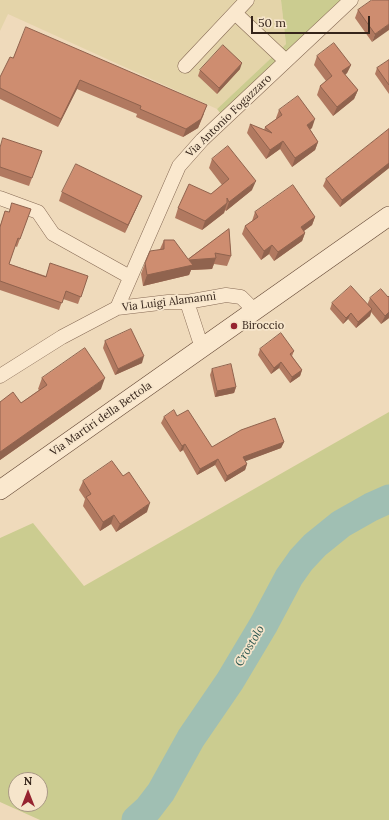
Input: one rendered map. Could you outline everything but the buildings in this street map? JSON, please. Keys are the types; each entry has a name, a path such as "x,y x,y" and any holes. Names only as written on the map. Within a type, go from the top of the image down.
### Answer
{"main road":[{"name":"Via Martiri della Bettola","path":"0,490 389,216"}],"street":[{"path":"184,66 247,0"},
{"name":"Via Antonio Fogazzaro","path":"118,308 130,277 179,166 202,140 351,0"},
{"path":"235,13 286,61"},
{"path":"0,198 38,212 53,234 130,277"},
{"name":"Via Luigi Alamanni","path":"0,376 62,338 118,308 168,302 187,302 226,295 241,297 255,311"},
{"path":"187,302 202,348"}],"shaded area":[{"path":"0,0 281,0 286,44 217,109 8,14 0,31"}],"green space":[{"path":"281,0 351,0 225,119 217,109 286,44"},
{"path":"389,412 389,820 40,820 22,812 48,812 48,772 8,772 8,806 0,802 0,538 33,523 84,586"}],"waterway":[{"name":"Crostolo","path":"136,820 148,809 161,792 191,738 230,681 264,624 289,577 301,560 315,545 341,524 371,507 389,499"}],"place":[{"name":"Biroccio","path":"234,326"}]}
